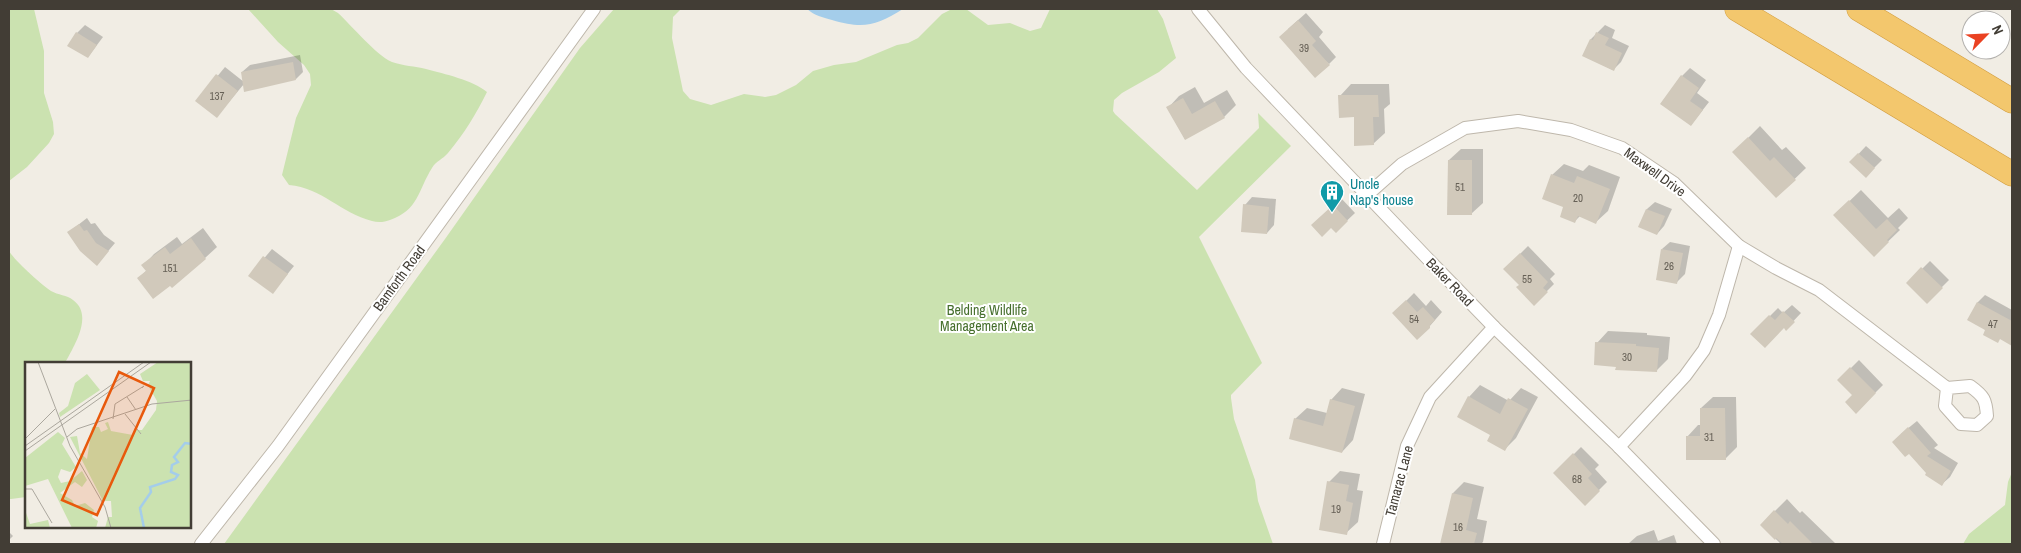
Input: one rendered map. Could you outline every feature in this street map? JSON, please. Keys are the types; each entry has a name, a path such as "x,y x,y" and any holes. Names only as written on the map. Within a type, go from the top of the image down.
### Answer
{"highway":[{"path":"1737,9 2012,174"},
{"path":"1858,9 2012,101"}],"street":[{"name":"Bamforth Road","path":"201,544 278,446 594,9"},
{"name":"Baker Road","path":"1198,9 1246,68 1494,327 1618,447 1714,544"},
{"name":"Maxwell Drive","path":"1367,195 1402,164 1465,128 1518,121 1571,130 1622,148 1674,183 1739,246 1819,290 1947,388"},
{"path":"1618,447 1684,376 1704,350 1719,315 1739,246"},
{"name":"Tamarac Lane","path":"1383,544 1407,446 1430,397 1494,327"}],"green space":[{"path":"9,9 34,9 44,51 44,93 53,122 54,134 49,143 27,167 9,181"},
{"path":"248,9 331,9 338,13 364,40 392,62 458,78 474,84 487,92 464,131 448,153 434,166 427,176 417,198 407,211 388,221 374,222 312,191 289,185 282,175 296,118 311,85 310,74 304,65 278,42"},
{"name":"Belding Wildlife Management Area","path":"614,9 681,9 673,17 672,38 683,91 690,99 711,105 744,94 765,97 776,95 796,85 813,71 834,65 856,62 897,45 908,43 918,38 942,14 952,9 966,9 988,25 1010,23 1030,31 1041,28 1050,9 1157,9 1163,19 1176,58 1159,72 1122,93 1114,100 1113,111 1115,114 1197,190 1259,128 1258,113 1291,146 1199,237 1262,363 1231,395 1231,398 1234,419 1255,480 1258,501 1273,544 224,544 445,239 580,48"},
{"path":"9,251 22,266 47,288 73,300 79,306 82,322 77,340 66,362 25,362 25,497 9,499"},
{"path":"2012,472 2012,544 1963,544 1969,534 2005,505 2008,482"}],"water":[{"path":"807,9 903,9 885,19 861,25 825,18"}],"building":[{"path":"1298,20 1316,41 1312,45 1330,65 1315,78 1279,37"},
{"path":"76,32 97,45 88,58 67,46"},
{"path":"1596,32 1609,38 1605,45 1622,53 1614,71 1582,56 1590,39 1593,40"},
{"path":"293,62 296,80 244,92 241,72"},
{"path":"216,74 238,91 217,118 195,101"},
{"path":"1681,75 1699,88 1690,101 1703,110 1691,126 1660,104"},
{"path":"1338,95 1378,95 1379,117 1373,117 1374,145 1354,146 1354,117 1339,118"},
{"path":"1183,98 1192,114 1215,101 1225,118 1185,140 1166,107"},
{"path":"1748,137 1770,161 1774,157 1796,180 1776,198 1732,152"},
{"path":"1858,153 1875,168 1866,178 1849,162"},
{"path":"1448,160 1472,160 1472,215 1447,215"},
{"path":"1551,174 1574,183 1577,176 1610,189 1596,224 1578,216 1575,223 1560,217 1563,207 1542,199"},
{"path":"1849,200 1876,229 1887,219 1897,230 1887,240 1889,242 1874,257 1833,215"},
{"path":"1243,204 1269,207 1267,234 1241,232"},
{"name":"Uncle Nap's house","path":"1333,205 1348,221 1336,233 1331,228 1322,237 1311,225"},
{"path":"1646,209 1665,216 1657,235 1638,227"},
{"path":"79,224 84,231 87,230 96,243 109,251 97,266 80,251 67,232"},
{"path":"191,238 206,259 172,288 170,286 153,299 137,278 146,271 141,265 165,247 170,254"},
{"path":"1661,249 1683,253 1677,284 1656,280"},
{"path":"1520,253 1548,282 1543,288 1548,292 1534,306 1516,287 1519,285 1503,269"},
{"path":"263,256 288,274 273,294 248,276"},
{"path":"1921,267 1943,288 1927,304 1906,283"},
{"path":"1406,300 1417,312 1423,307 1435,320 1430,325 1430,328 1417,340 1392,313"},
{"path":"1977,302 2012,321 2012,346 2000,339 1998,343 1983,335 1985,330 1967,320"},
{"path":"1783,311 1795,322 1786,331 1784,328 1765,348 1750,334 1769,315 1775,320"},
{"path":"1595,342 1636,344 1636,346 1659,348 1657,372 1615,370 1616,367 1594,365"},
{"path":"1850,367 1876,393 1856,414 1845,402 1852,395 1837,380"},
{"path":"1468,396 1500,414 1508,398 1528,409 1505,451 1487,441 1490,435 1457,417"},
{"path":"1330,399 1355,406 1342,453 1289,439 1294,418 1323,426"},
{"path":"1700,408 1725,408 1726,460 1686,460 1686,436 1700,436"},
{"path":"1908,427 1931,453 1927,456 1951,471 1942,486 1925,475 1926,473 1909,454 1905,457 1892,442"},
{"path":"1573,453 1592,474 1588,478 1600,491 1585,506 1553,473"},
{"path":"1327,481 1349,485 1346,501 1353,503 1347,535 1319,530"},
{"path":"1452,493 1473,498 1466,530 1477,533 1474,544 1440,544"},
{"path":"1774,510 1788,524 1790,521 1813,544 1783,544 1776,538 1775,540 1760,525"}],"place":[{"name":"Uncle Nap's house","path":"1332,213"}]}
